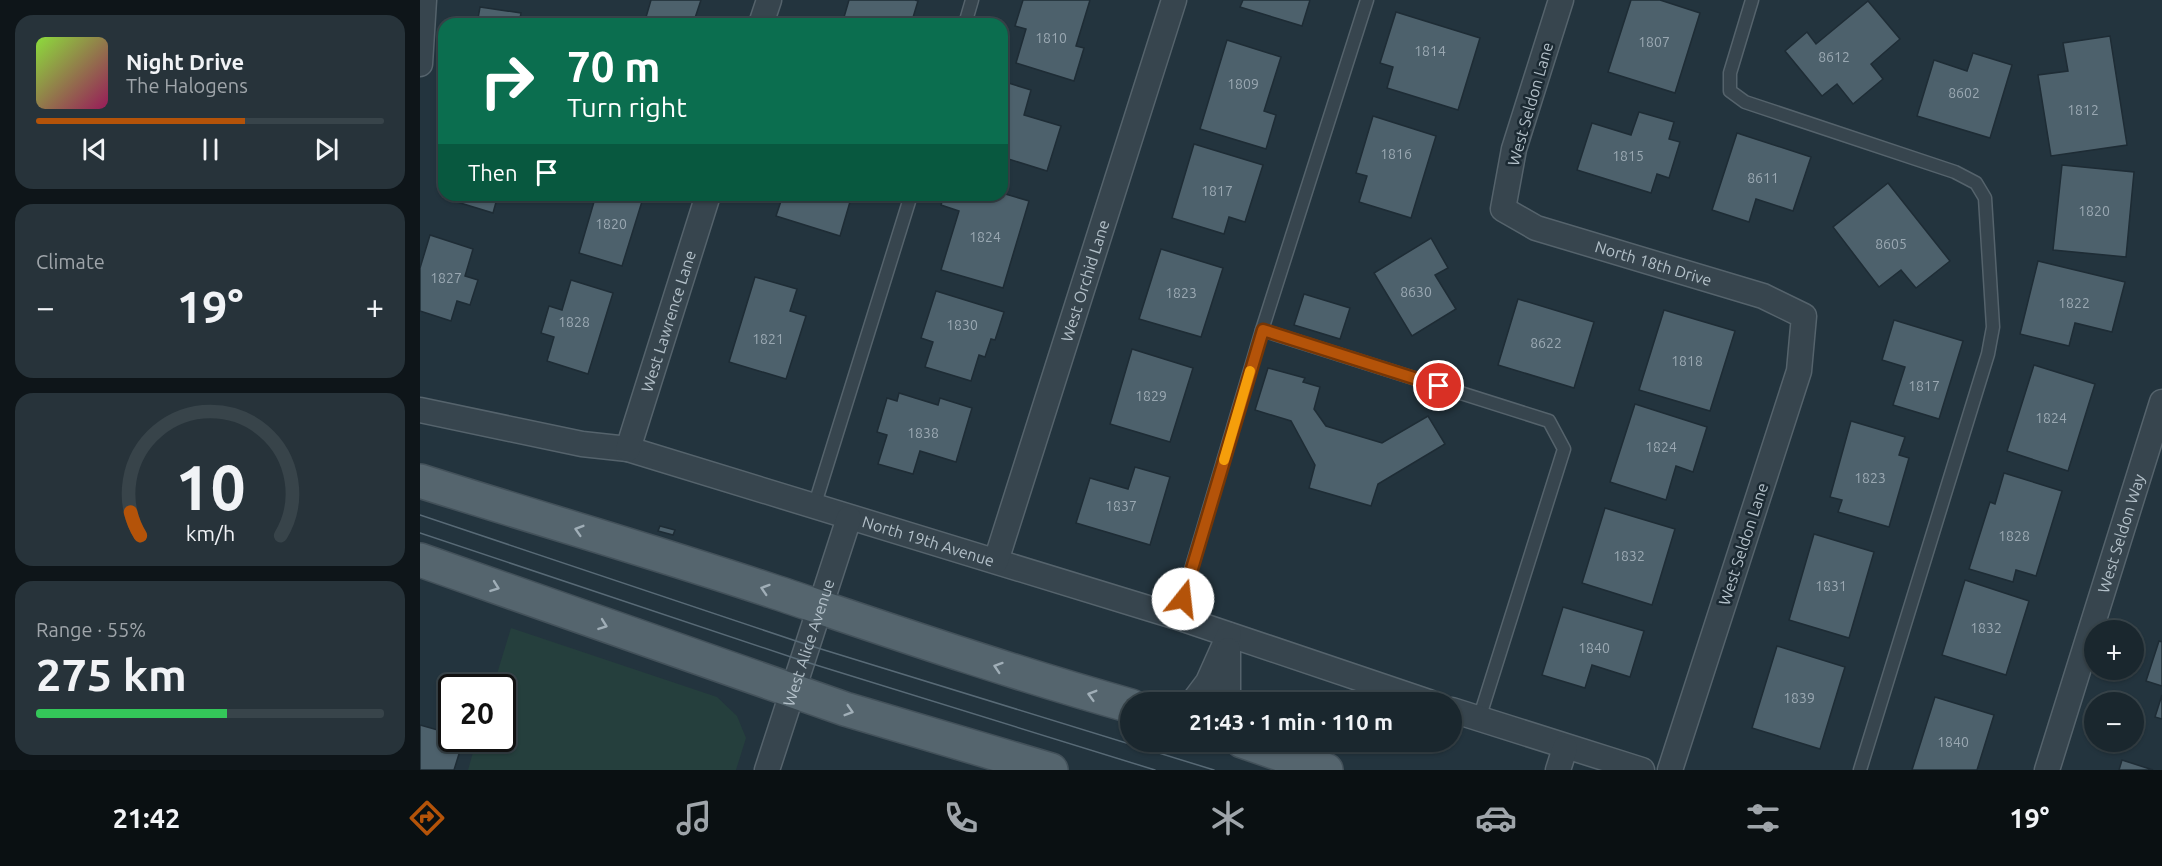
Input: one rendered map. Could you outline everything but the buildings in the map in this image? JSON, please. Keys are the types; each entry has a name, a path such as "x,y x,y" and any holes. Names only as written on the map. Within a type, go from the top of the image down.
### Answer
{"main road":[{"path":"420,481 1053,684 1120,703"},
{"path":"420,560 793,692 1051,770"},
{"path":"1275,752 1326,770"}],"street":[{"path":"420,64 424,0"},
{"path":"763,18 769,0"},
{"name":"West Orchid Lane","path":"996,561 1174,0"},
{"name":"West Seldon Lane","path":"1503,209 1514,149 1561,0"},
{"name":"West Lawrence Lane","path":"628,449 706,201"},
{"name":"North 18th Drive","path":"1503,209 1536,228 1763,296 1804,316"},
{"name":"West Seldon Lane","path":"1670,770 1799,371 1804,316"},
{"name":"West Seldon Way","path":"2047,770 2162,402"},
{"name":"North 19th Avenue","path":"420,410 582,444 628,449 1177,617 1399,692"},
{"name":"West Alice Avenue","path":"768,770 849,518"},
{"path":"1200,692 1208,682 1229,635"},
{"path":"1228,692 1229,635"},
{"path":"1462,713 1479,719 1561,759 1642,770"}],"lane":[{"path":"967,18 972,0"},
{"path":"1177,617 1263,330 1367,0"},
{"path":"1752,0 1730,73 1730,91 1745,102 1955,172 1976,183 1985,198 1993,327 1988,354 1860,770"},
{"path":"814,507 909,201"},
{"path":"1263,330 1549,421 1564,449 1479,719"}],"green space":[{"path":"511,628 717,697 737,716 746,738 736,770 468,770 473,752 516,752 516,674 497,674"}],"tram line":[{"path":"420,515 808,645 1214,770"},
{"path":"420,533 803,661 1155,770"}],"slow traffic":[{"path":"1224,460 1250,371"}],"route":[{"path":"1183,599 1263,330 1439,386"}]}
